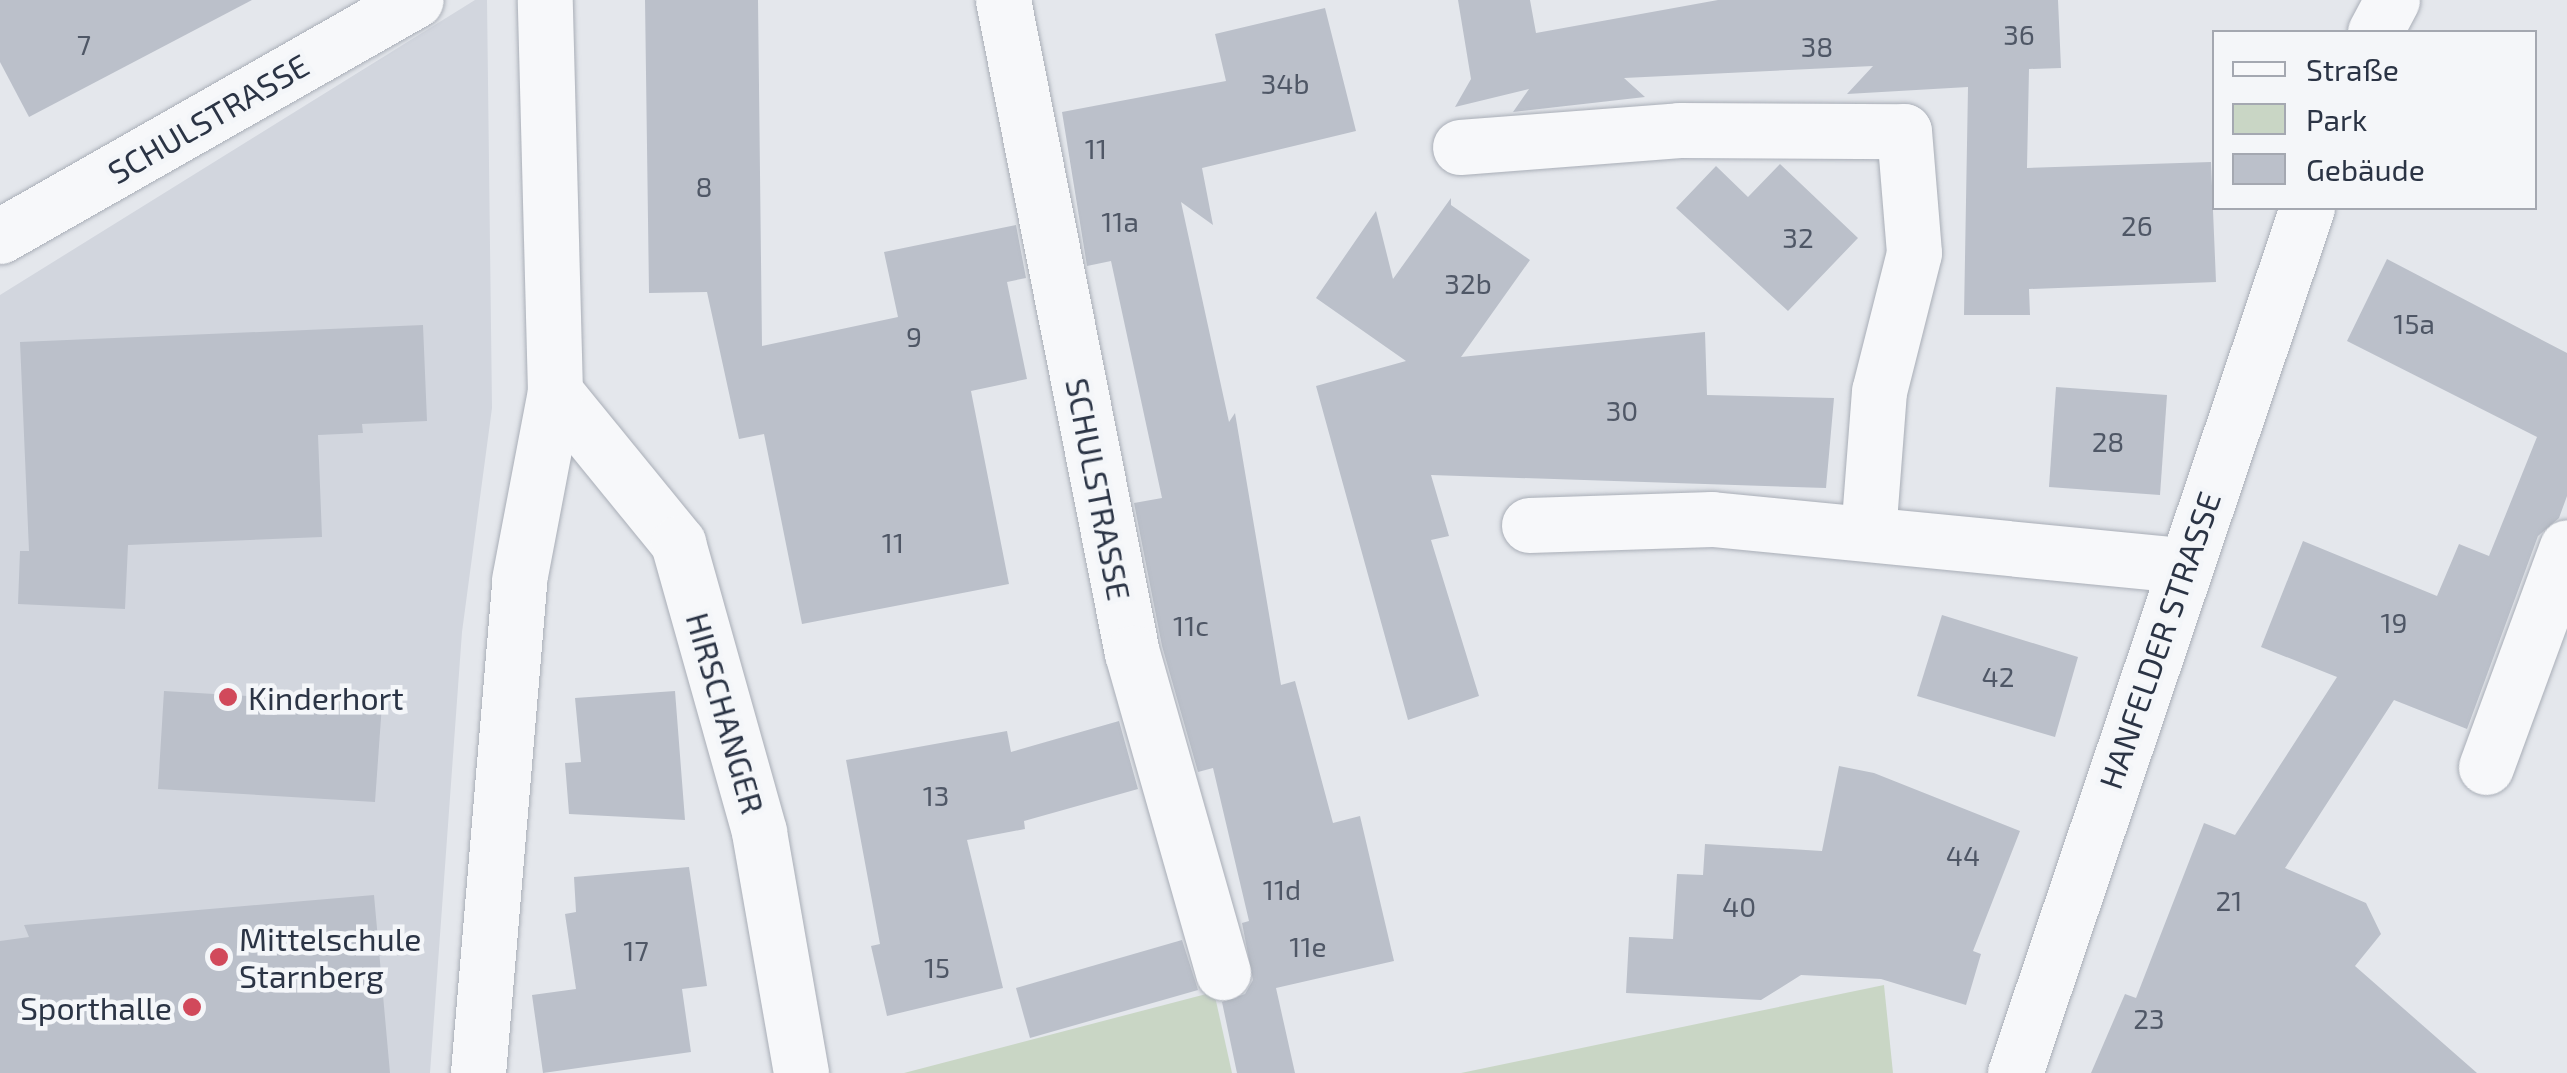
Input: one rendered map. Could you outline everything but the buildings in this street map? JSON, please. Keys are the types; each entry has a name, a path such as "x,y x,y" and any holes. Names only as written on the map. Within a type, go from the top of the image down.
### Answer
{"street":[{"name":"SCHULSTRASSE","path":"0,236 416,0"},
{"path":"478,1073 519,580 555,392 544,0"},
{"name":"SCHULSTRASSE","path":"1003,0 1132,653 1223,972"},
{"path":"2376,30 2392,0"},
{"path":"1460,147 1679,130 1904,131 1914,253 1879,391 1868,533"},
{"name":"HANFELDER STRASSE","path":"2015,1073 2307,210"},
{"name":"HIRSCHANGER","path":"555,392 678,542 759,832 801,1073"},
{"path":"1530,525 1712,519 2184,565"},
{"path":"2486,767 2567,546"}],"shaded area":[{"path":"475,0 487,0 492,408 462,632 430,1073 0,1073 0,295"}],"green space":[{"path":"1884,985 1893,1073 1461,1073"},
{"path":"1214,992 1232,1073 904,1073"}],"place":[{"name":"Kinderhort","path":"228,697"},
{"name":"Mittelschule Starnberg","path":"219,957"},
{"name":"Sporthalle","path":"192,1007"}]}
